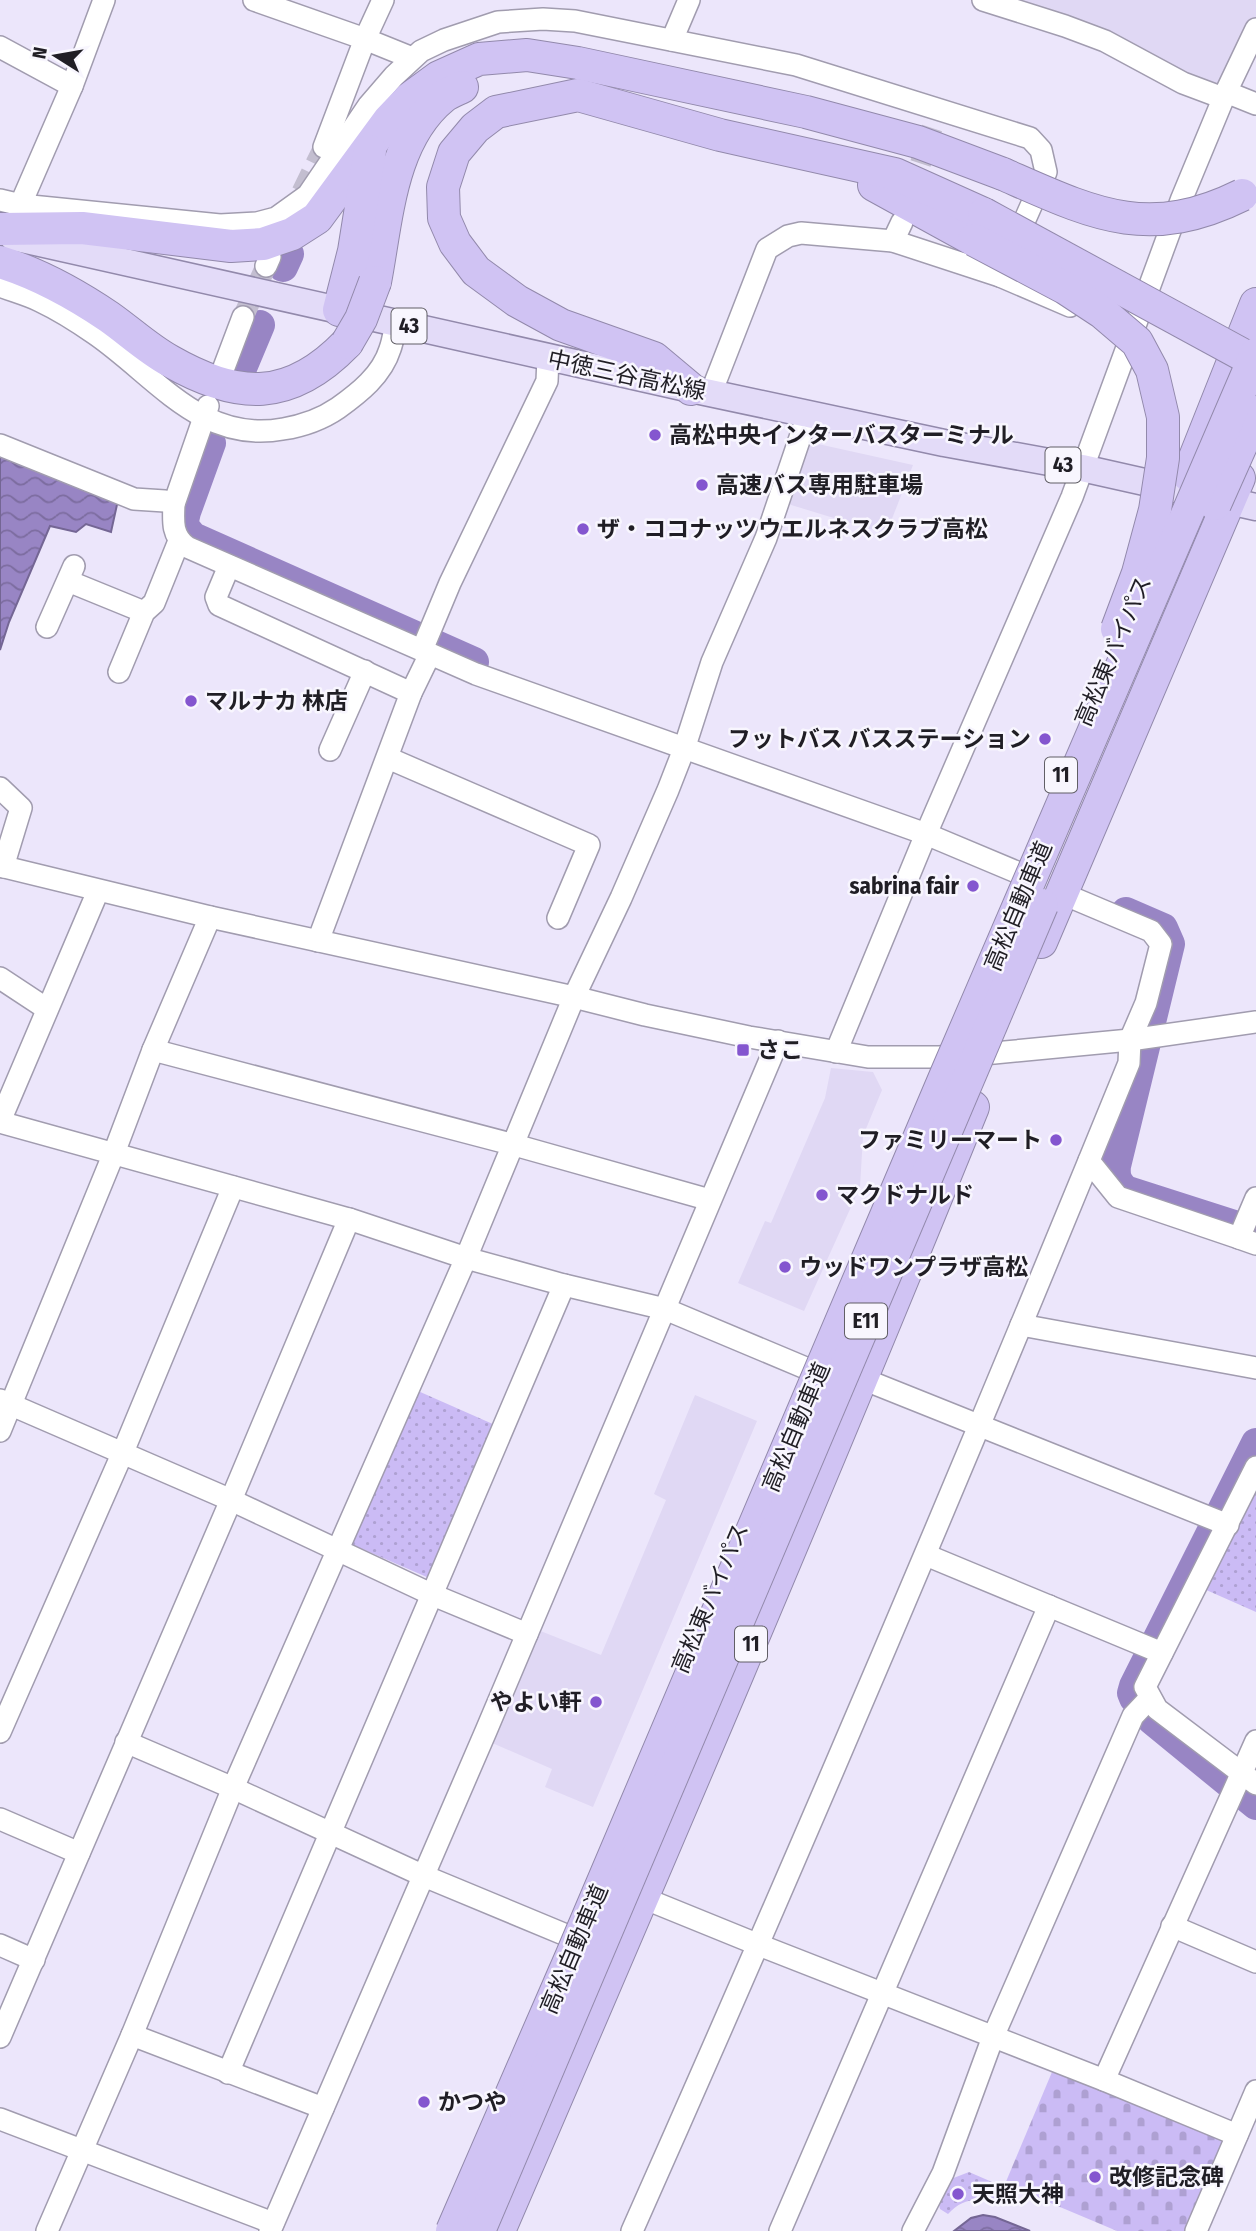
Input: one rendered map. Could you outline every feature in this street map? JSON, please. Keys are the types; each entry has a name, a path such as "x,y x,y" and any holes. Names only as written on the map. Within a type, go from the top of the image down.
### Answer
{"highway":[{"path":"8,215 82,228 231,246 263,244 292,234 317,218 372,140 410,99 439,77 479,59 527,55 578,63 741,98 918,142 1003,174 1075,206 1105,215 1163,219 1203,212 1256,186"},
{"path":"0,262 65,289 108,316 168,360 204,379 230,388 253,390 278,387 304,378 329,362 347,343 361,318 375,282 395,177 406,145 422,118 444,97 471,82 501,73 537,74 578,95 720,135 895,174 1256,362"},
{"path":"578,95 496,112 475,128 454,153 443,187 444,218 456,243 477,271 517,301 561,325 654,358 701,391"},
{"path":"844,124 983,219 1065,288 1103,313 1137,342 1152,370 1163,417 1163,458 1157,497 1138,573 1000,948"},
{"path":"339,310 354,251 372,140"},
{"path":"983,219 1256,344"},
{"name":"高松東バイパス","path":"437,2231 592,1875 1182,491 1256,304"},
{"name":"高松自動車道","path":"452,2231 1256,354"},
{"name":"高松自動車道","path":"479,2231 1104,761 1256,412"},
{"name":"11","path":"499,2231 863,1378 1061,893 1242,504 1256,438"}],"main road":[{"name":"中徳三谷高松線","path":"8,215 339,310 808,414 944,443 1082,468 1242,504"}],"street":[{"path":"104,0 72,86 8,215 220,225 257,223 276,218 308,195 369,106 412,58 432,45 498,22 521,19 575,21 796,65 936,119 1030,138 1041,150 1046,172 1000,276"},
{"path":"254,0 412,58"},
{"path":"324,147 365,39 383,0"},
{"path":"672,40 689,0"},
{"path":"983,0 1105,41 1183,83 1256,104"},
{"path":"836,1052 1072,497 1182,198 1256,29"},
{"path":"0,47 72,86"},
{"path":"701,391 767,249 788,236 801,233 897,231 1133,332"},
{"path":"0,286 40,301 96,334 176,399 206,411 222,426 266,432 299,426 330,414 355,396 377,374 390,350 396,323"},
{"path":"223,370 243,317"},
{"path":"318,941 388,758 450,583 547,381 548,358"},
{"path":"206,411 174,504 173,521 179,541 187,547 426,647 476,674 686,742 929,830 1019,873"},
{"path":"47,2231 132,2035 233,1788 466,1258 574,997 621,898 686,742 712,663 766,538 808,414"},
{"path":"0,445 134,499 174,504"},
{"path":"120,672 144,612 154,603 179,541"},
{"path":"229,566 216,597 219,605 411,693"},
{"path":"47,626 71,573 144,612"},
{"path":"330,750 365,671"},
{"path":"388,758 589,845 558,918"},
{"path":"0,788 21,808 1,867 210,918 574,997 645,1015 836,1052 868,1057 939,1057 1134,1039 1256,1022"},
{"path":"98,891 0,1121 349,1219 466,1258 665,1310 808,1369"},
{"path":"632,2231 759,1945 926,1555 1129,1063 1161,944 1151,931 1061,893"},
{"path":"0,1431 6,1402 114,1153 153,1050 210,918"},
{"path":"0,978 47,1009"},
{"path":"0,2119 271,2227 424,1876 778,1041"},
{"path":"153,1050 511,1144 710,1200"},
{"path":"1089,1161 1118,1198 1245,1235 1256,1198"},
{"path":"0,1732 123,1452 233,1187"},
{"path":"0,2037 349,1219"},
{"path":"228,2073 564,1285"},
{"path":"1021,1325 1256,1368"},
{"path":"863,1378 1220,1521"},
{"path":"6,1402 231,1500 433,1595 527,1634"},
{"path":"913,2231 943,2173 993,2036 1143,1706 1155,1650 1220,1521 1256,1467"},
{"path":"926,1555 1155,1650"},
{"path":"780,2231 1049,1606"},
{"path":"1143,1706 1157,1709 1241,1784"},
{"path":"1104,2080 1172,1926 1241,1784 1256,1741"},
{"path":"126,1742 424,1876 566,1935"},
{"path":"0,1819 79,1853"},
{"path":"592,1875 759,1945 1237,2135"},
{"path":"1172,1926 1256,1962"},
{"path":"0,1945 34,1961"},
{"path":"132,2035 323,2108"},
{"path":"1196,2231 1256,2091"}],"shaded area":[{"path":"1000,0 1256,0 1256,17 1220,90"},
{"path":"809,442 913,465 886,534 788,504"},
{"path":"831,1068 873,1072 882,1090 863,1136 860,1187 804,1311 738,1283 765,1221 771,1223 825,1098"},
{"path":"695,1395 757,1421 593,1807 545,1787 552,1769 490,1742 538,1630 601,1655 666,1500 654,1494"}],"green space":[{"path":"418,1391 495,1425 429,1578 351,1544"},
{"path":"1256,1487 1256,1612 1204,1589"},
{"path":"1052,2072 1220,2136 1223,2147 1185,2231 1117,2231 1005,2184"},
{"path":"969,2172 999,2185 1001,2192 994,2202 969,2201 958,2205 948,2214 940,2209 939,2204 951,2179"}],"water":[{"path":"0,453 118,500 111,532 86,524 76,532 50,526 9,622 0,650"},
{"path":"983,2215 1030,2231 954,2231 971,2218"}],"waterway":[{"path":"283,267 289,254"},
{"path":"242,368 260,325"},
{"path":"211,443 183,525 193,537 474,662"},
{"path":"1126,912 1163,928 1170,944 1116,1166 1117,1179 1125,1190 1256,1232"},
{"path":"1256,1443 1132,1693 1152,1720 1256,1805"}],"tunnel":[{"path":"911,193 932,128"},
{"path":"302,192 324,147"},
{"path":"243,317 266,266"}],"place":[{"name":"高松中央インターバスターミナル","path":"655,435"},
{"name":"高速バス専用駐車場","path":"702,485"},
{"name":"ザ・ココナッツウエルネスクラブ高松","path":"583,529"},
{"name":"マルナカ 林店","path":"191,701"},
{"name":"フットバス バスステーション","path":"1045,739"},
{"name":"sabrina fair","path":"973,886"},
{"name":"さこ","path":"743,1050"},
{"name":"ファミリーマート","path":"1056,1140"},
{"name":"マクドナルド","path":"822,1195"},
{"name":"ウッドワンプラザ高松","path":"785,1267"},
{"name":"やよい軒","path":"596,1702"},
{"name":"かつや","path":"424,2102"},
{"name":"改修記念碑","path":"1095,2177"},
{"name":"天照大神","path":"958,2194"}]}
